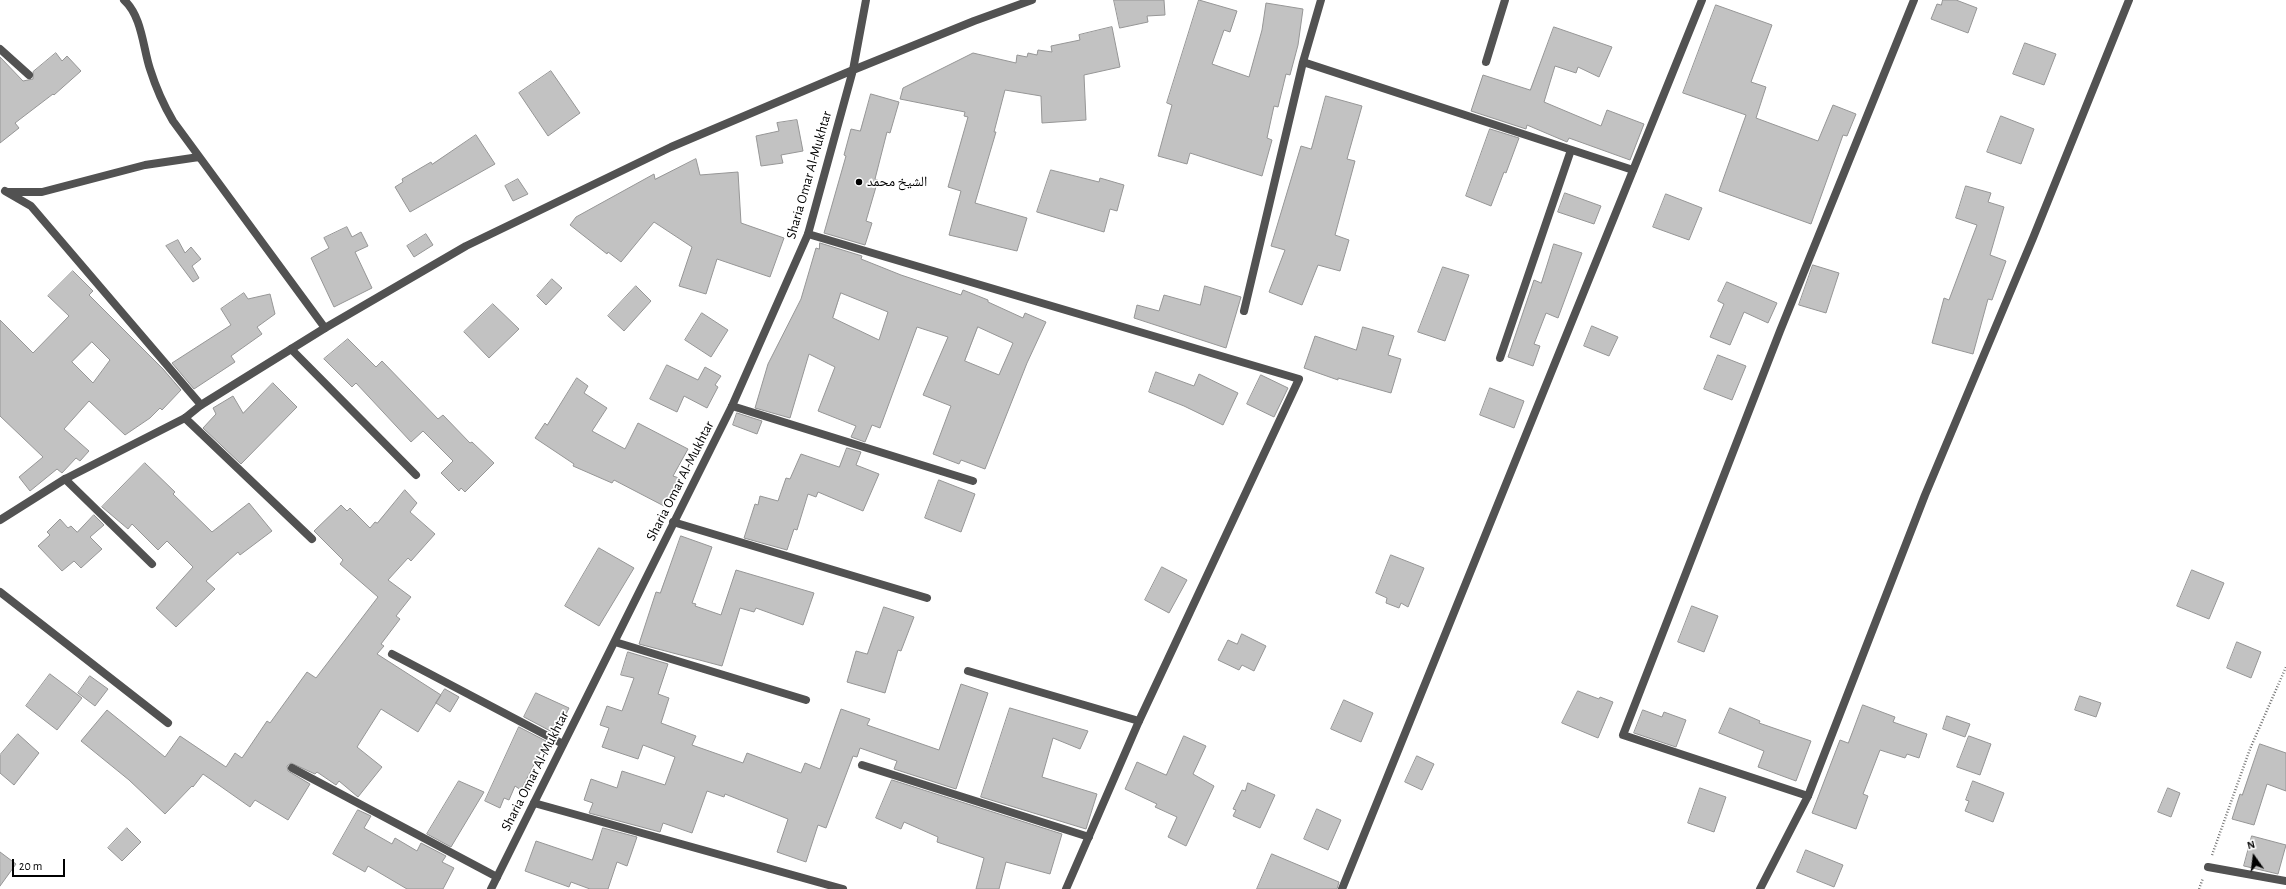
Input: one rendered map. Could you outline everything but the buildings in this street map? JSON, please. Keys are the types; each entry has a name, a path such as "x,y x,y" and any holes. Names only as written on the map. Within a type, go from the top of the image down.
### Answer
{"street":[{"path":"124,0 130,5 142,36 158,95 173,121 325,328"},
{"name":"Sharia Omar Al-Mukhtar","path":"492,889 673,522 732,406 808,234 853,70 866,0"},
{"path":"1,517 65,479 185,418 201,405 325,328 466,246 671,147 853,70 974,21 1032,0"},
{"path":"1244,311 1303,62 1321,0"},
{"path":"1486,62 1505,0"},
{"path":"1342,889 1702,0"},
{"path":"1808,796 1623,735 1780,331 1914,0"},
{"path":"1760,889 1808,796 1925,494 2033,238 2130,0"},
{"path":"0,49 29,75"},
{"path":"1303,62 1633,170"},
{"path":"1500,358 1570,150"},
{"path":"2,191 42,192 145,165 199,157"},
{"path":"2,191 31,206 201,405"},
{"path":"808,234 1299,379 1139,721 1066,889"},
{"path":"291,349 416,476"},
{"path":"732,406 973,481"},
{"path":"185,418 312,540"},
{"path":"65,479 152,564"},
{"path":"673,522 927,598"},
{"path":"0,592 168,723"},
{"path":"615,642 806,700"},
{"path":"392,654 563,744"},
{"path":"968,671 1139,721"},
{"path":"862,765 1089,837"},
{"path":"292,768 497,877"},
{"path":"534,803 844,889"},
{"path":"2208,867 2286,881"}],"path":[{"path":"2208,867 2250,749 2286,668"}],"place":[{"name":"الشيخ محمد","path":"859,182"}]}
